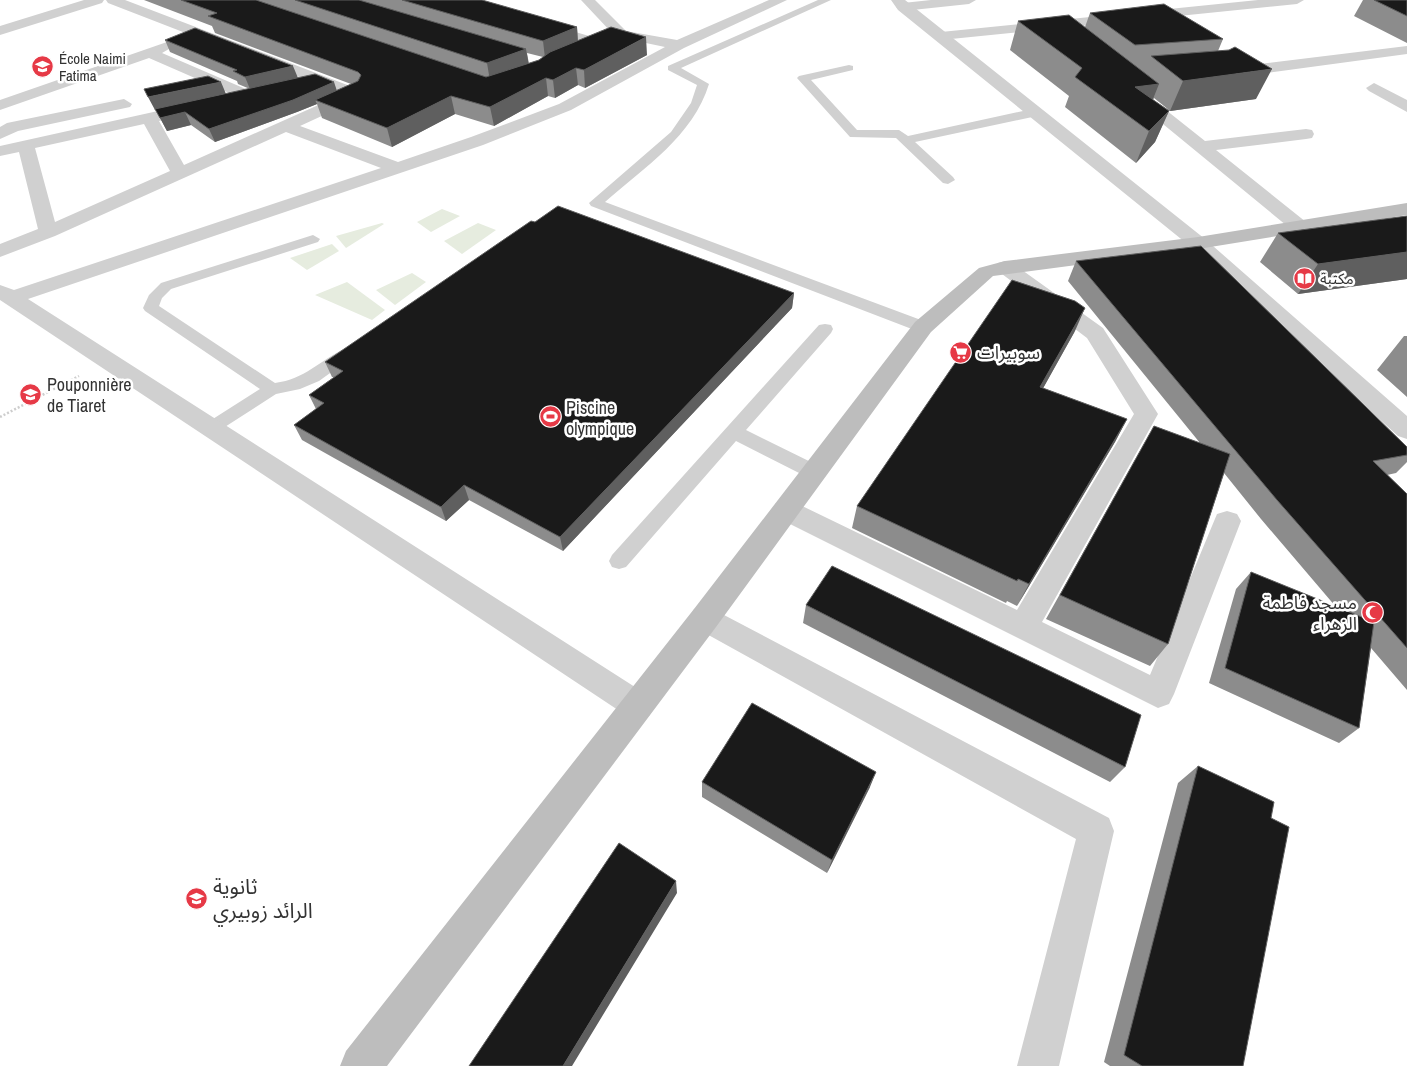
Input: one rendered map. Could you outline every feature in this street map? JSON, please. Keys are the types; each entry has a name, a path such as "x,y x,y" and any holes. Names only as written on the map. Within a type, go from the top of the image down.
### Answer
{"main road":[{"path":"361,1066 705,618 923,327 986,272 1005,267 1198,242 1407,209"}],"street":[{"path":"0,31 97,0"},
{"path":"0,252 357,94 113,0"},
{"path":"588,0 621,34"},
{"path":"6,294 398,168 565,107 679,45 780,0"},
{"path":"900,4 969,0"},
{"path":"941,36 1297,0"},
{"path":"900,4 1198,242 1407,430"},
{"path":"524,21 597,42"},
{"path":"1049,25 1071,42"},
{"path":"0,106 199,34"},
{"path":"572,54 597,42 621,34 679,45"},
{"path":"1259,69 1407,50"},
{"path":"150,53 223,83 249,96"},
{"path":"293,86 319,80"},
{"path":"1131,81 1202,148 1299,226"},
{"path":"194,89 223,83"},
{"path":"1374,88 1407,107"},
{"path":"0,151 266,92"},
{"path":"0,134 14,127 137,101"},
{"path":"149,118 180,173"},
{"path":"285,126 398,168"},
{"path":"1202,148 1306,134"},
{"path":"26,145 48,232"},
{"path":"1005,267 1095,333 1146,414 1023,628"},
{"path":"6,294 638,706"},
{"path":"786,510 1158,694 1227,521"},
{"path":"705,618 1096,831 1038,1066"}],"lane":[{"path":"826,0 672,68 704,84 697,103 675,135 596,203 923,327"},
{"path":"849,68 803,78 854,134 899,134 948,180"},
{"path":"906,140 1037,112"},
{"path":"272,389 151,308 151,302 166,286 313,239"},
{"path":"619,561 825,329"},
{"path":"211,428 272,389 297,385 312,380 359,346"},
{"path":"734,432 814,472"}],"path":[{"path":"0,417 56,390 107,360"}],"shaded area":[{"path":"442,209 460,216 431,232 417,222"},
{"path":"478,223 496,230 462,254 444,241"},
{"path":"384,224 346,248 336,236"},
{"path":"332,244 339,251 307,270 290,258"},
{"path":"412,273 426,282 395,305 376,290"},
{"path":"347,282 385,310 372,320 315,295"}],"building":[{"path":"181,0 256,0 486,77 539,60 550,52 611,27 646,37 584,70 576,68 553,80 546,78 490,107 451,96 387,128 315,100 358,81 361,75 358,72 208,16 217,13"},
{"path":"295,0 359,0 526,49 487,63"},
{"path":"402,0 482,0 577,27 543,41"},
{"path":"1374,0 1407,0 1407,16"},
{"path":"1164,4 1223,39 1135,45 1090,13"},
{"path":"1069,15 1159,84 1135,87 1169,111 1149,131 1075,77 1082,68 1018,21"},
{"path":"195,28 293,66 245,77 233,71 237,70 165,40"},
{"path":"1235,47 1272,69 1183,81 1151,56 1229,50"},
{"path":"315,74 334,82 293,100 209,129 185,112 160,118 155,109"},
{"path":"208,76 221,82 148,97 144,89"},
{"name":"Piscine olympique","path":"558,206 794,293 560,537 464,485 441,507 294,425 324,403 309,395 343,371 325,362 531,221 535,222"},
{"path":"1407,216 1407,252 1318,264 1278,233"},
{"path":"1201,246 1407,447 1407,455 1373,461 1407,494 1407,648 1277,500 1076,261"},
{"path":"1012,280 1075,301 1085,308 1040,387 1127,419 1029,584 1018,579 1017,581 857,506"},
{"path":"1154,426 1230,454 1168,644 1060,595"},
{"path":"832,566 1141,715 1125,767 806,605"},
{"path":"1251,572 1374,622 1359,728 1225,668"},
{"path":"752,703 876,772 832,860 702,782"},
{"path":"1198,766 1274,802 1271,818 1289,827 1243,1066 1142,1066 1124,1055"},
{"path":"619,843 676,881 563,1066 469,1066"}],"place":[{"name":"École Naimi Fatima","path":"43,67"},
{"name":"مكتبة","path":"1304,278"},
{"name":"سوبيرات","path":"961,352"},
{"name":"Pouponnière de Tiaret","path":"31,394"},
{"name":"Piscine olympique","path":"550,417"},
{"name":"مسجد فاطمة الزهراء","path":"1373,612"},
{"name":"ثانوية الرائد زوبيري","path":"197,898"}]}
